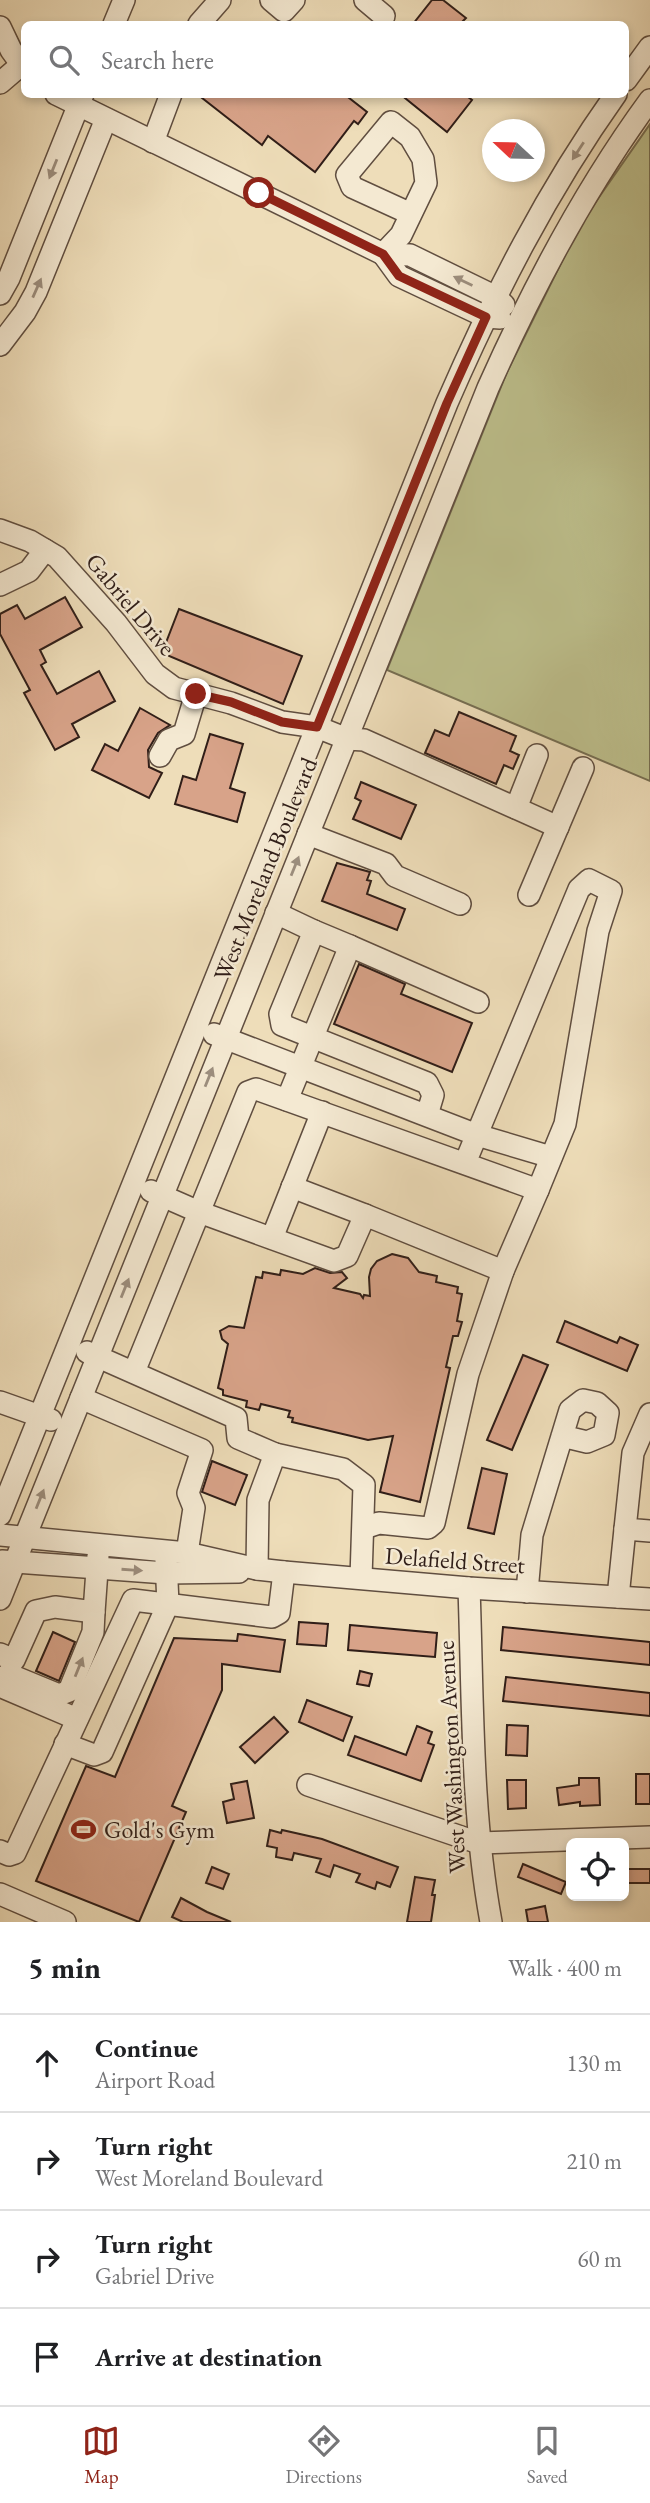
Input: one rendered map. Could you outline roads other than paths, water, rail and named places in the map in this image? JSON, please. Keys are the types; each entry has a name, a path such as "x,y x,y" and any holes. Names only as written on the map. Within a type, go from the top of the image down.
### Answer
{"street":[{"path":"115,21 124,0"},
{"path":"201,21 220,0"},
{"path":"271,0 284,11 294,0"},
{"path":"365,0 384,16"},
{"path":"0,27 21,63"},
{"path":"629,75 650,47"},
{"path":"0,83 21,67"},
{"path":"153,142 170,98"},
{"name":"West Moreland Boulevard","path":"0,1515 425,460 486,317 548,201 612,98"},
{"path":"0,294 81,100 106,119 383,254 410,255 496,297 519,320"},
{"name":"West Moreland Boulevard","path":"0,1599 8,1562 26,1536 454,472 519,320 573,217 627,131 650,100"},
{"path":"0,345 25,312 106,119"},
{"path":"548,201 573,217"},
{"path":"383,254 401,235 411,214"},
{"path":"20,250 48,261"},
{"path":"383,254 399,276 486,317 519,320"},
{"path":"425,460 454,472"},
{"name":"Gabriel Drive","path":"0,530 57,557 116,623 155,674 174,688 231,702 282,722 317,727 346,739 364,740 558,827"},
{"path":"0,584 29,570 45,550"},
{"path":"160,756 169,740 184,734 196,694"},
{"path":"516,808 537,755"},
{"path":"529,895 583,768"},
{"path":"308,834 386,864 395,876 460,904"},
{"path":"364,1528 379,1524 428,1528 434,1523 468,1374 503,1271 565,1124 598,931 611,891 589,880 579,889 466,1164"},
{"path":"251,892 314,931 478,1002"},
{"path":"314,931 280,1014 282,1025 427,1083 433,1095 426,1115"},
{"path":"287,1100 350,946"},
{"path":"196,1027 477,1135 551,1157"},
{"path":"134,1372 248,1092 256,1088 538,1190"},
{"path":"272,1238 322,1112"},
{"path":"133,1183 199,1212 334,1261 347,1256 365,1215"},
{"path":"292,1187 503,1271"},
{"path":"69,1345 236,1418 238,1438 275,1454 343,1469 364,1485 360,1578"},
{"path":"65,1744 94,1755 102,1752 168,1604 166,1573 194,1508 188,1493 202,1450 81,1398"},
{"path":"0,1402 69,1427"},
{"path":"618,1597 633,1453 650,1414"},
{"path":"527,1592 532,1535 562,1436"},
{"path":"257,1569 258,1500 275,1454"},
{"path":"625,1529 650,1531"},
{"name":"Delafield Street","path":"0,1535 177,1552 284,1572 469,1588 650,1599"},
{"path":"5,1673 59,1695 69,1691 93,1632 98,1544"},
{"name":"Delafield Street","path":"8,1562 166,1573 232,1573 257,1569"},
{"path":"0,1851 9,1855 15,1853 132,1600 272,1617 279,1613 284,1572"},
{"name":"West Washington Avenue","path":"469,1588 479,1843 491,1922"},
{"path":"5,1673 36,1611 55,1607 94,1612"},
{"path":"5,1673 77,1720"},
{"path":"308,1785 479,1843 650,1837"},
{"path":"0,1894 65,1922"}],"place":[{"name":"Gold's Gym","path":"84,1829"}]}
